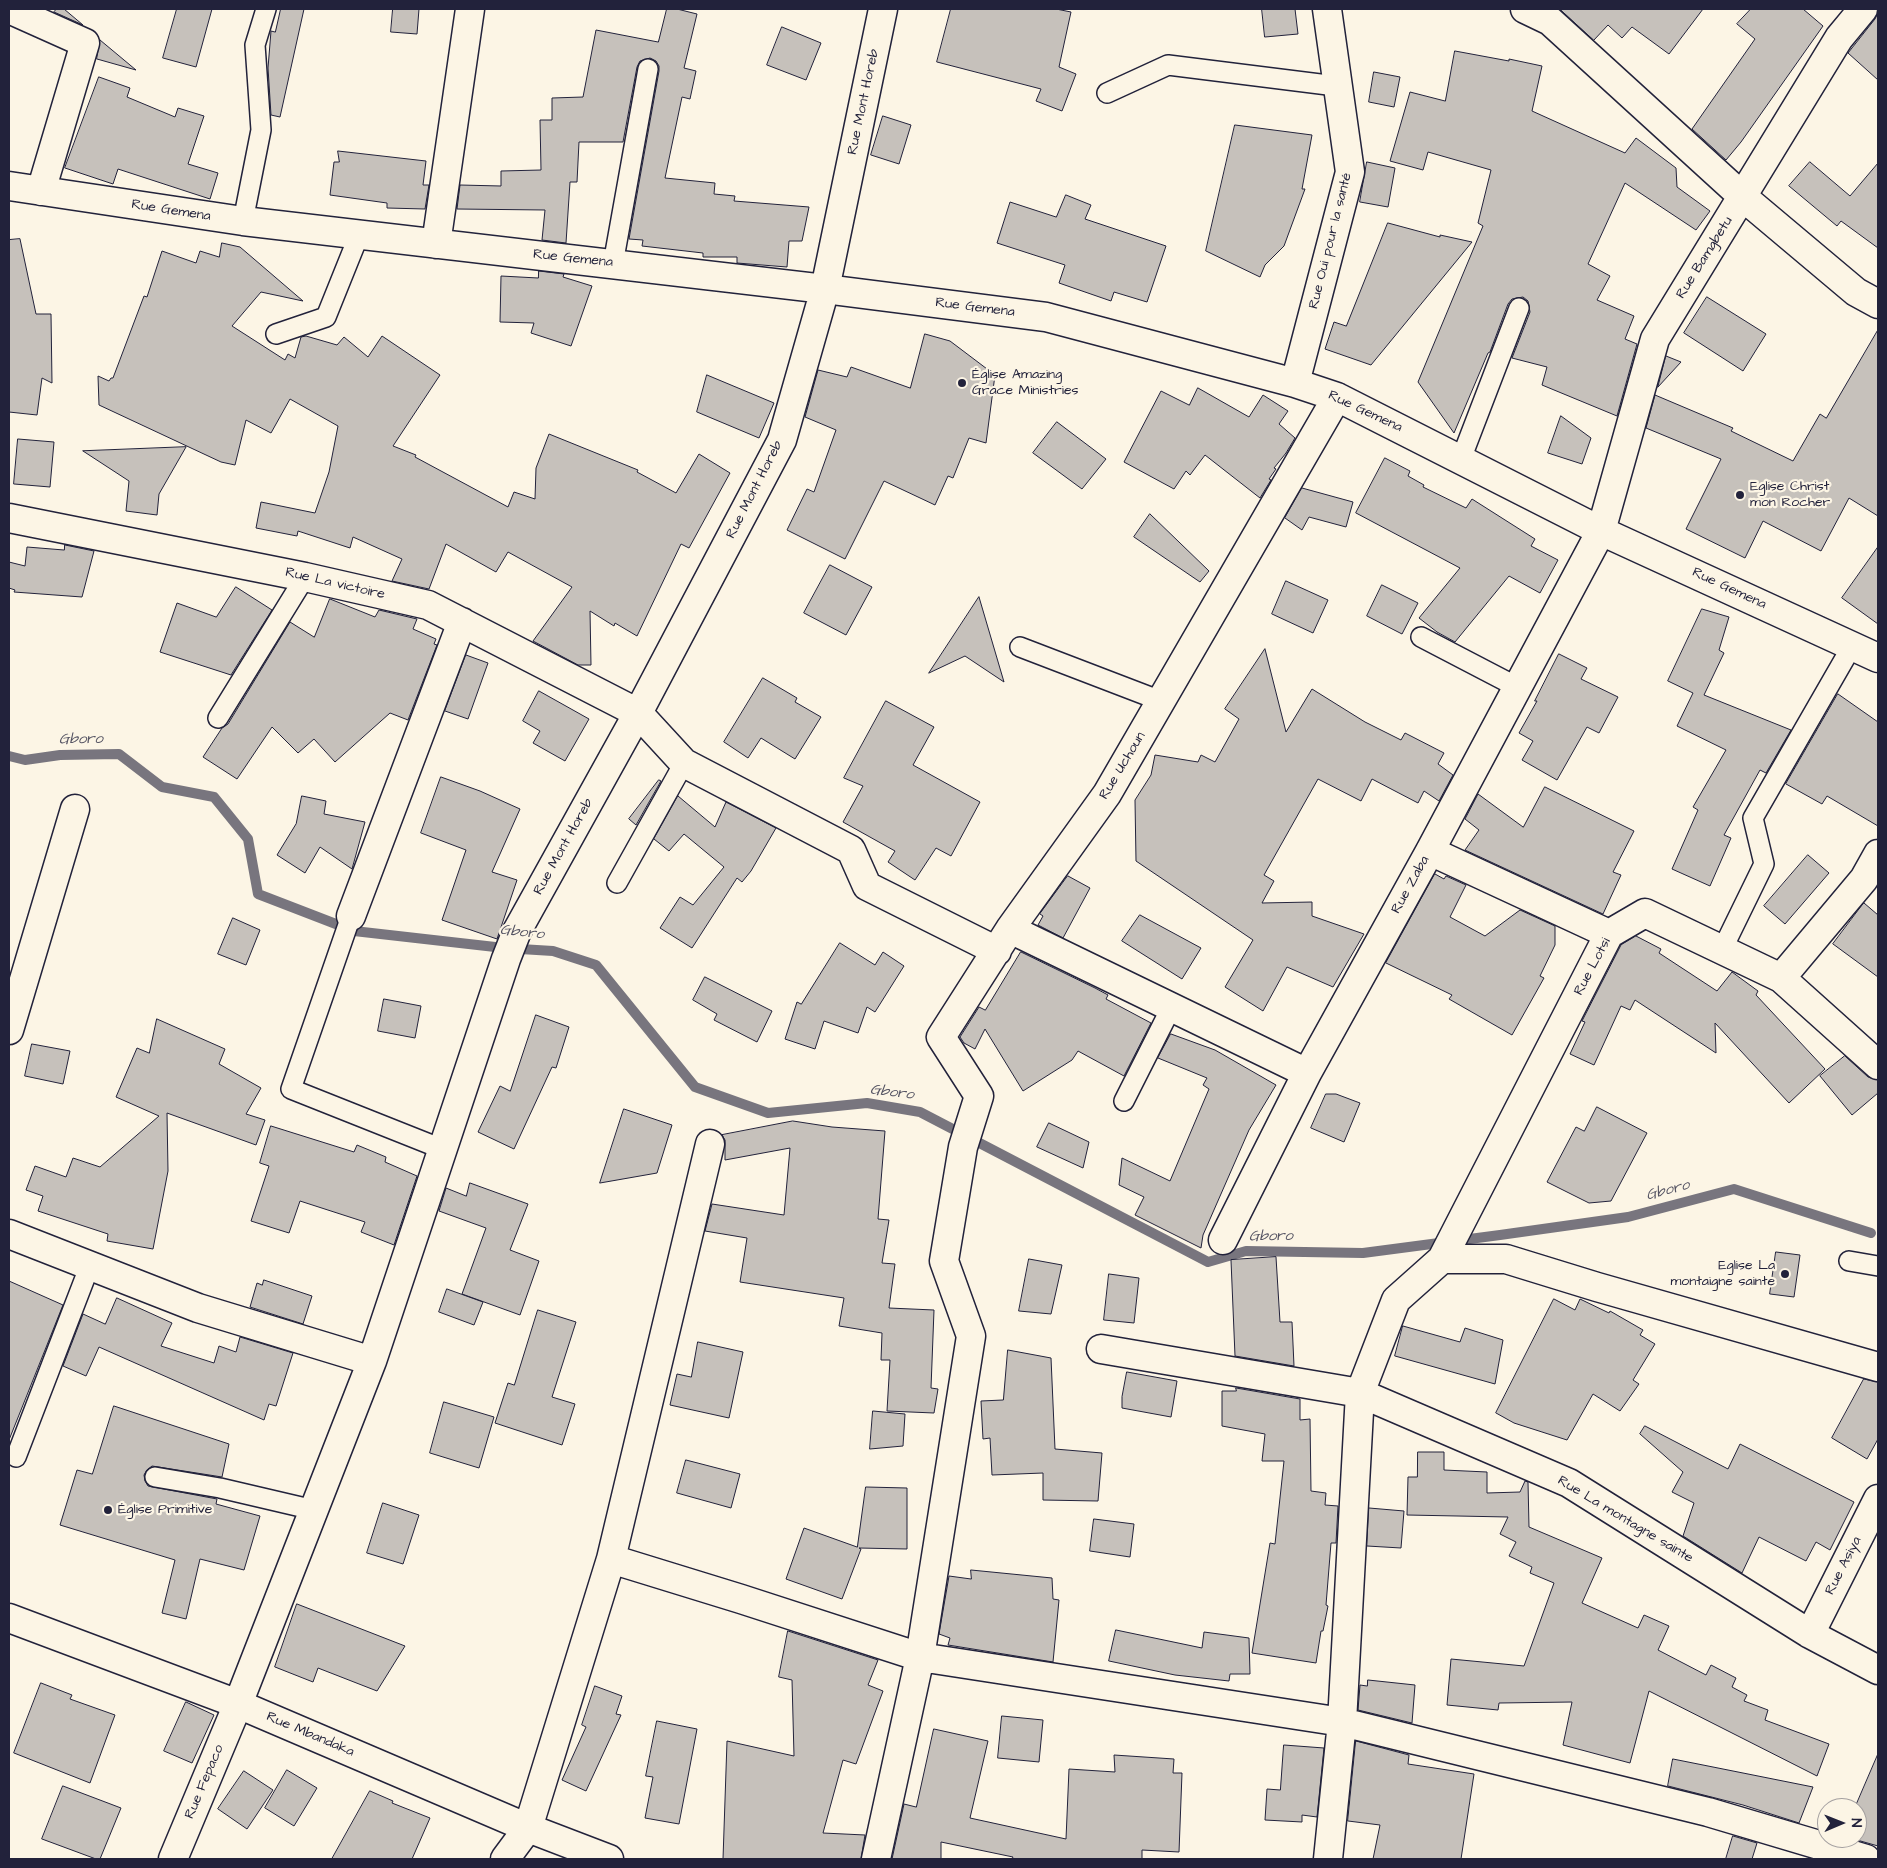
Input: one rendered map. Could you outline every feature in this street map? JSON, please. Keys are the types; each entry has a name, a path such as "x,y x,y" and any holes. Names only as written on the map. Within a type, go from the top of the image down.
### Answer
{"street":[{"path":"436,244 470,9"},
{"name":"Rue Mont Horeb","path":"372,1361 517,931 638,713 782,440 826,288 883,9"},
{"name":"Rue Oui pour la santé","path":"1295,383 1350,172 1336,86 1327,9"},
{"path":"1525,9 1550,21 1743,197 1856,292 1878,304"},
{"name":"Rue Bamgbetu","path":"1601,531 1655,339 1839,38 1862,9"},
{"path":"9,10 85,43 42,191"},
{"name":"Rue Gemena","path":"9,186 243,222 826,288 1046,317 1295,383 1337,397 1601,531 1878,658"},
{"name":"Rue Uchoun","path":"920,1657 971,1336 944,1261 966,1136 979,1096 941,1037 1004,940 1107,794 1337,397"},
{"name":"Rue La victoire","path":"9,518 305,577 428,605 638,713"},
{"name":"Rue Zaba","path":"1223,1240 1307,1073 1430,851 1601,531"},
{"path":"347,927 462,622"},
{"path":"638,713 684,763 851,850 867,886 1171,1008 1307,1073"},
{"path":"9,1030 75,809"},
{"path":"1430,851 1610,934"},
{"path":"1781,978 1864,879 1878,854"},
{"name":"Rue Lotsi","path":"1442,1259 1610,934 1645,912 1781,978 1878,1065"},
{"path":"505,1859 528,1828 611,1559 710,1144"},
{"path":"9,1234 198,1308 372,1361"},
{"path":"1328,1859 1342,1722 1360,1393 1396,1300 1442,1259 1506,1259 1597,1287 1878,1367"},
{"name":"Rue La montagne sainte","path":"1101,1349 1360,1393 1569,1483 1810,1634 1878,1670"},
{"name":"Rue Fepaco","path":"173,1859 238,1704 372,1361"},
{"name":"Rue Asiya","path":"1810,1634 1878,1499"},
{"path":"611,1559 920,1657 1342,1722 1708,1812 1866,1859"},
{"name":"Rue Mbandaka","path":"9,1618 238,1704 528,1828 609,1859"},
{"path":"876,1859 920,1657"}],"lane":[{"path":"243,222 261,130 255,45 266,9"},
{"path":"1108,93 1168,65 1336,86"},
{"path":"612,264 648,69"},
{"path":"276,334 326,317 358,235"},
{"path":"1461,459 1519,308"},
{"path":"218,718 305,577"},
{"path":"1420,637 1517,688"},
{"path":"1722,950 1764,864 1753,818 1852,646"},
{"path":"1020,647 1161,701"},
{"path":"617,883 684,763"},
{"path":"347,927 291,1089 442,1149"},
{"path":"1124,1101 1171,1008"},
{"path":"1849,1260 1878,1266"},
{"path":"16,1457 90,1266"},
{"path":"155,1477 220,1488 314,1510"}],"building":[{"path":"57,9 64,9 83,25 54,12"},
{"path":"177,9 212,9 196,67 163,58"},
{"path":"281,9 304,9 280,117 271,115 268,68 271,31 275,32"},
{"path":"393,9 419,9 417,34 391,32"},
{"path":"667,9 677,9 697,14 684,68 696,71 690,99 682,97 665,178 715,183 714,194 735,196 734,201 809,207 802,241 789,241 787,267 737,263 737,257 703,257 703,253 642,246 643,240 629,239 659,71 656,61 650,58 640,61 637,67 623,142 579,142 577,182 570,182 566,243 542,240 545,210 457,209 460,185 501,186 501,171 541,170 540,120 552,120 552,98 583,97 596,30 658,42"},
{"path":"951,9 1056,9 1071,12 1059,67 1076,74 1062,111 1036,101 1041,89 937,62"},
{"path":"1262,9 1295,9 1298,34 1265,37"},
{"path":"1560,9 1703,9 1669,54 1632,27 1622,38 1608,25 1594,40"},
{"path":"1751,9 1803,9 1823,26 1741,142 1726,160 1692,129 1755,39 1737,24"},
{"path":"1878,12 1878,80 1848,53 1875,19"},
{"path":"782,27 821,43 806,80 767,65"},
{"path":"100,40 136,70 97,59"},
{"path":"1455,51 1542,66 1532,111 1625,153 1636,138 1676,168 1677,187 1710,211 1696,230 1625,183 1588,264 1610,276 1597,300 1634,316 1625,339 1637,344 1617,416 1542,385 1547,367 1512,358 1530,312 1528,301 1523,297 1512,299 1508,304 1490,352 1454,433 1418,382 1483,226 1478,223 1491,170 1428,152 1423,170 1390,161 1410,92 1445,101"},
{"path":"1374,72 1400,77 1394,107 1369,102"},
{"path":"99,77 130,88 127,97 175,117 178,108 204,116 188,164 218,173 210,199 118,169 113,184 65,168"},
{"path":"883,116 911,125 899,164 871,155"},
{"path":"1235,125 1312,135 1302,189 1305,189 1284,246 1265,265 1260,277 1206,251"},
{"path":"338,151 426,161 423,185 429,185 425,209 387,208 387,203 330,195 334,162 339,162"},
{"path":"1367,162 1395,168 1388,207 1360,202"},
{"path":"1810,162 1850,196 1878,163 1878,248 1841,221 1837,226 1789,186"},
{"path":"1066,195 1091,205 1085,219 1166,246 1147,302 1114,292 1111,301 1059,283 1065,265 997,243 1010,202 1056,217"},
{"path":"1388,223 1440,237 1440,235 1472,242 1371,365 1325,349 1334,322 1346,326"},
{"path":"20,239 36,314 51,314 52,383 42,378 37,415 9,412 9,240"},
{"path":"222,243 240,247 303,301 261,292 232,326 285,360 288,354 295,358 301,337 306,336 337,345 344,337 368,357 382,336 440,375 393,446 416,455 415,457 508,507 514,492 535,499 536,468 549,434 638,470 637,472 676,493 699,454 730,473 689,548 681,544 637,636 615,623 614,626 590,611 591,665 578,665 533,641 572,587 508,552 496,572 446,544 429,589 392,581 402,559 353,537 350,548 298,531 297,536 256,528 261,502 315,513 329,472 338,426 290,399 271,433 246,420 235,465 221,462 99,405 98,376 109,381 113,378 144,296 147,297 162,251 196,263 200,251 219,257"},
{"path":"539,271 564,274 563,277 592,286 571,346 531,333 534,323 500,322 501,276 538,278"},
{"path":"1707,297 1766,334 1743,371 1684,333"},
{"path":"1878,330 1878,516 1849,498 1821,551 1763,521 1745,558 1686,529 1721,459 1646,428 1655,395 1733,428 1731,431 1793,461 1820,414 1826,418"},
{"path":"925,334 950,341 995,375 986,443 969,438 953,478 948,476 935,505 884,481 845,559 787,530 807,489 814,492 836,430 805,417 818,370 847,377 851,367 910,388"},
{"path":"1666,356 1681,362 1658,387"},
{"path":"707,375 774,403 759,438 697,412"},
{"path":"1198,388 1249,417 1263,395 1288,411 1279,424 1295,438 1274,468 1276,469 1269,479 1271,480 1260,498 1205,455 1190,475 1186,471 1174,489 1124,462 1161,391 1189,405"},
{"path":"1561,416 1591,438 1582,464 1548,453"},
{"path":"1057,422 1106,459 1082,489 1033,453"},
{"path":"18,439 54,442 50,487 14,484"},
{"path":"186,447 159,494 157,515 126,511 129,481 83,451"},
{"path":"1385,458 1410,471 1408,476 1424,485 1423,487 1466,508 1472,499 1535,539 1531,546 1558,560 1540,593 1509,576 1455,642 1437,632 1419,618 1460,568 1356,513"},
{"path":"1302,488 1353,502 1346,527 1309,517 1302,530 1285,518"},
{"path":"1150,514 1209,571 1200,582 1134,537"},
{"path":"65,545 94,551 82,597 14,592 15,590 9,588 9,562 25,566 27,547 64,550"},
{"path":"1878,547 1878,624 1842,598"},
{"path":"830,565 872,587 846,635 804,613"},
{"path":"1286,581 1328,600 1313,633 1272,614"},
{"path":"1382,585 1418,603 1402,634 1367,616"},
{"path":"236,587 272,610 231,675 160,652 177,603 216,617"},
{"path":"979,597 1004,682 965,656 929,673"},
{"path":"330,599 375,617 379,610 417,619 413,629 436,639 434,644 437,645 408,720 390,713 335,762 314,739 298,753 272,727 237,779 203,757 222,728 228,724 290,622 314,637"},
{"path":"1702,609 1729,617 1719,650 1724,653 1704,695 1791,730 1766,773 1760,770 1724,835 1731,838 1710,886 1672,869 1698,810 1693,807 1726,750 1677,726 1693,693 1668,681"},
{"path":"1265,649 1286,732 1312,689 1365,722 1401,740 1405,733 1444,753 1438,764 1453,775 1439,801 1424,791 1418,803 1372,779 1361,801 1318,779 1264,875 1274,881 1262,903 1312,902 1312,916 1364,934 1333,987 1287,967 1263,1011 1225,987 1253,940 1136,861 1135,800 1151,775 1155,755 1198,762 1201,755 1215,762 1239,719 1225,709"},
{"path":"1559,654 1587,668 1581,679 1618,697 1599,733 1587,727 1557,780 1522,760 1533,741 1519,733 1537,701 1535,701"},
{"path":"466,655 488,663 468,719 445,711"},
{"path":"763,678 797,698 795,702 821,717 795,759 761,738 748,758 724,742"},
{"path":"539,691 589,719 565,761 533,743 540,731 523,721"},
{"path":"1838,694 1878,722 1878,826 1827,796 1822,804 1786,784"},
{"path":"886,701 934,727 913,765 980,802 951,856 936,848 915,880 888,862 895,851 843,822 863,786 844,778"},
{"path":"441,777 480,791 520,809 492,872 517,880 497,939 442,920 466,850 421,833"},
{"path":"659,780 661,781 636,825 629,819"},
{"path":"1545,787 1634,831 1613,872 1621,875 1603,914 1465,850 1479,830 1465,819 1478,794 1523,827"},
{"path":"302,796 326,801 324,814 365,822 352,869 320,847 305,873 277,855 296,824"},
{"path":"678,796 715,827 726,802 776,828 751,871 742,882 737,878 692,948 660,928 680,897 693,905 724,867 684,834 669,851 654,839"},
{"path":"1808,855 1829,873 1785,924 1764,906"},
{"path":"1435,874 1444,879 1446,876 1466,885 1450,917 1485,936 1520,910 1555,926 1555,945 1540,976 1544,978 1512,1035 1449,999 1452,995 1386,963"},
{"path":"1068,876 1090,888 1063,938 1038,925 1043,916 1040,914"},
{"path":"1864,903 1878,915 1878,977 1833,944"},
{"path":"1140,915 1201,948 1182,979 1122,941"},
{"path":"233,918 260,930 246,965 218,954"},
{"path":"1636,936 1661,949 1659,953 1717,991 1732,972 1758,991 1756,995 1825,1069 1789,1103 1715,1023 1716,1053 1635,1000 1630,1010 1621,1006 1594,1065 1570,1054 1585,1022 1582,1021 1621,945"},
{"path":"840,943 875,965 883,952 904,966 875,1012 867,1007 858,1033 824,1021 815,1049 785,1039 797,1002 801,1004"},
{"path":"1021,952 1108,995 1106,999 1151,1023 1124,1076 1078,1051 1072,1060 1023,1091 985,1029 975,1049 964,1043 960,1037 979,1007 985,1010"},
{"path":"705,977 772,1011 757,1042 714,1020 717,1014 693,1000"},
{"path":"384,999 421,1006 415,1038 378,1031"},
{"path":"536,1015 569,1027 556,1068 552,1067 514,1149 478,1132 500,1086 510,1091"},
{"path":"157,1019 225,1049 219,1064 261,1088 246,1114 265,1120 256,1145 167,1113 168,1171 153,1249 107,1241 108,1234 38,1211 43,1196 26,1190 35,1166 66,1177 73,1158 100,1167 159,1116 116,1097 137,1048 149,1053"},
{"path":"1171,1034 1215,1050 1276,1085 1249,1130 1203,1235 1201,1248 1135,1215 1144,1197 1119,1185 1122,1158 1170,1181 1209,1089 1203,1085 1207,1078 1158,1058"},
{"path":"32,1044 70,1051 63,1084 25,1076"},
{"path":"1845,1056 1868,1077 1878,1080 1878,1093 1852,1115 1820,1076"},
{"path":"1326,1094 1336,1094 1360,1103 1344,1142 1311,1128"},
{"path":"1597,1107 1647,1133 1611,1201 1589,1203 1547,1182 1576,1127 1584,1131"},
{"path":"624,1109 672,1125 657,1173 600,1183"},
{"path":"793,1121 832,1127 885,1131 878,1219 889,1220 882,1263 895,1264 889,1308 934,1310 931,1388 938,1389 934,1413 887,1411 890,1360 881,1360 882,1333 839,1326 844,1298 740,1282 747,1238 705,1231 712,1204 784,1215 790,1148 725,1160 725,1140 722,1135"},
{"path":"1049,1123 1089,1142 1083,1168 1037,1147"},
{"path":"271,1126 354,1152 357,1145 386,1157 385,1162 417,1176 394,1245 361,1232 365,1222 300,1201 289,1233 251,1221 269,1166 260,1163"},
{"path":"470,1183 528,1204 510,1250 539,1261 520,1315 462,1294 486,1228 439,1211 446,1188 466,1196"},
{"name":"Eglise La montaigne sainte","path":"1776,1252 1800,1255 1794,1297 1770,1294"},
{"path":"1276,1257 1280,1322 1292,1322 1294,1366 1235,1356 1231,1260"},
{"path":"1029,1259 1062,1265 1051,1314 1019,1311"},
{"path":"1109,1274 1139,1278 1134,1323 1104,1320"},
{"path":"264,1280 312,1296 303,1324 250,1307 257,1283 262,1285"},
{"path":"9,1281 63,1305 9,1440"},
{"path":"447,1289 483,1302 474,1325 439,1312"},
{"path":"117,1298 172,1323 161,1346 214,1363 219,1346 236,1352 240,1337 293,1353 276,1406 269,1404 264,1420 99,1347 86,1376 63,1366 83,1314 105,1324"},
{"path":"1554,1299 1575,1310 1580,1299 1609,1313 1610,1311 1643,1330 1640,1335 1655,1344 1633,1380 1639,1384 1620,1411 1593,1394 1567,1440 1514,1423 1496,1413"},
{"path":"538,1310 576,1322 552,1397 575,1404 562,1445 495,1423 508,1383 514,1385"},
{"path":"1403,1326 1460,1342 1465,1328 1503,1340 1495,1384 1395,1356"},
{"path":"698,1342 743,1352 729,1418 670,1405 677,1374 691,1377"},
{"path":"1008,1350 1051,1358 1055,1449 1102,1453 1098,1501 1043,1500 1043,1473 992,1475 990,1438 983,1439 981,1401 1003,1400"},
{"path":"1127,1372 1177,1381 1171,1417 1122,1408 1122,1397"},
{"path":"1864,1379 1878,1382 1878,1439 1867,1459 1832,1438"},
{"path":"1236,1388 1300,1399 1300,1420 1310,1419 1311,1491 1326,1493 1325,1505 1338,1506 1336,1543 1331,1543 1326,1605 1328,1606 1323,1631 1321,1631 1316,1663 1252,1653 1270,1543 1275,1544 1284,1461 1262,1461 1265,1434 1222,1426 1222,1391 1236,1391"},
{"path":"444,1402 494,1417 479,1468 430,1453"},
{"path":"114,1406 229,1444 222,1477 152,1466 144,1475 148,1486 217,1499 216,1504 260,1516 244,1570 200,1559 186,1619 162,1613 175,1560 60,1525 77,1470 92,1474"},
{"path":"873,1411 905,1414 903,1446 870,1449"},
{"path":"1645,1426 1728,1469 1740,1444 1854,1502 1830,1550 1816,1542 1806,1561 1759,1537 1742,1573 1683,1536 1694,1503 1672,1492 1683,1472 1640,1434"},
{"path":"1418,1452 1444,1452 1444,1470 1487,1472 1487,1493 1520,1492 1525,1481 1528,1482 1529,1527 1602,1558 1582,1603 1638,1628 1644,1615 1669,1626 1658,1650 1706,1675 1711,1665 1736,1678 1732,1687 1747,1695 1744,1701 1768,1710 1765,1720 1829,1744 1817,1776 1649,1691 1630,1763 1563,1745 1572,1702 1499,1703 1498,1710 1447,1705 1451,1659 1524,1666 1554,1583 1530,1573 1532,1567 1509,1556 1516,1542 1500,1534 1508,1517 1407,1515 1408,1477 1417,1477"},
{"path":"686,1460 740,1474 731,1508 677,1493"},
{"path":"866,1487 907,1488 907,1549 859,1548 861,1549 842,1599 786,1579 804,1528 857,1547"},
{"path":"383,1503 419,1515 403,1564 367,1553"},
{"path":"1369,1508 1404,1511 1401,1548 1367,1546"},
{"path":"1094,1519 1134,1524 1130,1557 1090,1551"},
{"path":"971,1570 1052,1578 1053,1599 1059,1600 1053,1662 948,1645 950,1638 939,1634 949,1576 971,1579"},
{"path":"297,1604 405,1646 377,1691 318,1668 313,1682 275,1667"},
{"path":"1116,1630 1202,1648 1204,1632 1249,1638 1250,1674 1230,1674 1229,1681 1175,1675 1109,1661"},
{"path":"788,1631 878,1660 868,1685 883,1691 856,1764 843,1760 823,1833 865,1835 861,1859 723,1859 727,1741 794,1756 792,1680 779,1677"},
{"path":"1368,1680 1415,1685 1412,1723 1358,1710 1360,1685 1367,1686"},
{"path":"41,1683 72,1695 70,1699 115,1715 90,1783 14,1753"},
{"path":"595,1686 622,1696 616,1714 621,1715 586,1791 562,1780 586,1727 582,1725"},
{"path":"186,1702 214,1715 192,1763 164,1751"},
{"path":"1002,1716 1043,1720 1039,1762 998,1758"},
{"path":"657,1721 697,1729 679,1824 645,1818 653,1777 646,1776"},
{"path":"934,1729 988,1741 970,1818 1066,1839 1069,1769 1115,1772 1114,1755 1174,1759 1173,1773 1182,1773 1179,1852 1142,1850 1142,1859 1012,1859 1013,1857 941,1842 941,1859 892,1859 904,1804 916,1807"},
{"path":"1356,1741 1409,1755 1408,1764 1474,1774 1461,1859 1373,1859 1380,1825 1348,1821"},
{"path":"1284,1745 1324,1748 1317,1817 1302,1815 1302,1822 1265,1820 1267,1789 1280,1790"},
{"path":"1878,1754 1878,1846 1867,1843 1867,1798 1859,1798"},
{"path":"1673,1759 1813,1787 1799,1823 1743,1805 1668,1786"},
{"path":"287,1770 317,1788 294,1826 265,1808"},
{"path":"244,1771 273,1790 247,1829 218,1809"},
{"path":"63,1786 121,1808 100,1859 42,1839"},
{"path":"370,1791 393,1801 392,1803 430,1818 412,1859 332,1859"},
{"path":"1733,1836 1757,1843 1752,1859 1726,1859"}],"waterway":[{"name":"Gboro","path":"9,756 25,760 60,755 119,754 162,787 214,797 248,839 258,894 354,931 504,948 553,951 596,965 695,1087 768,1113 867,1103 920,1112 1208,1262 1246,1251 1363,1253 1500,1235 1628,1217 1734,1189 1871,1233"}],"place":[{"name":"Église Amazing Grace Ministries","path":"962,383"},
{"name":"Eglise Christ mon Rocher","path":"1740,495"},
{"name":"Eglise La montaigne sainte","path":"1785,1274"},
{"name":"Église Primitive","path":"108,1510"}]}
